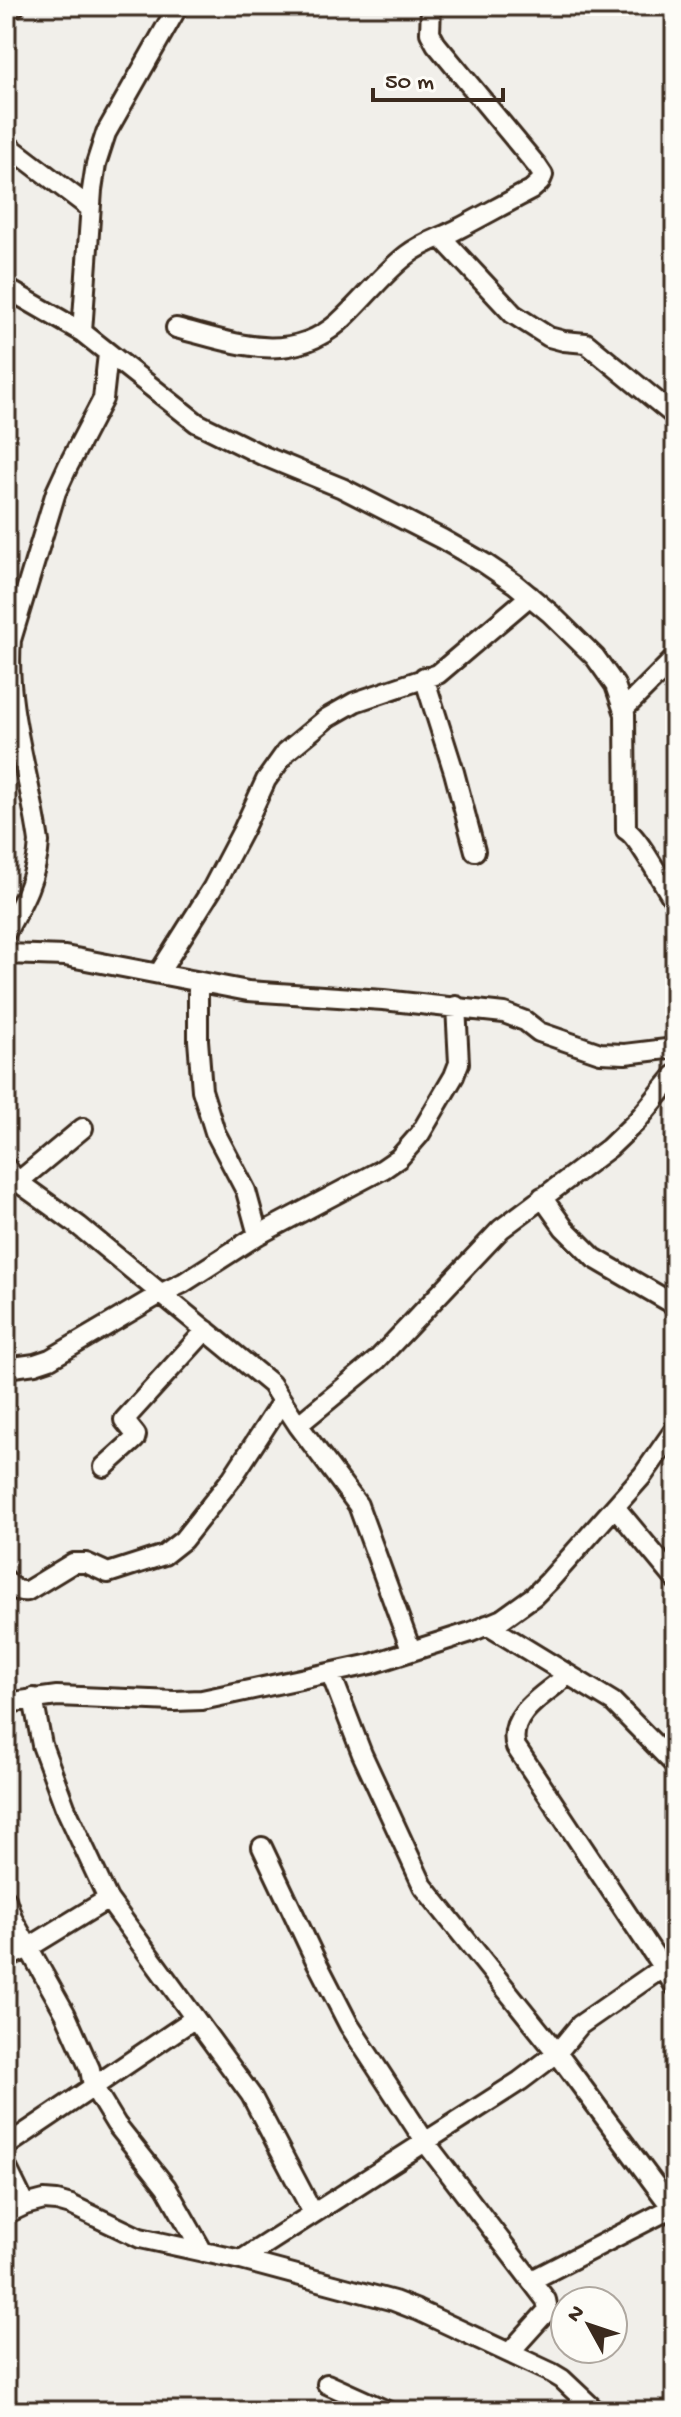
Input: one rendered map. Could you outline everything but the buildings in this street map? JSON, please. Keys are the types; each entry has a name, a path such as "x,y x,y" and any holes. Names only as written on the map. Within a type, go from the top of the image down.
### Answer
{"street":[{"path":"6,10 15,6"},
{"path":"82,332 96,164 106,133 174,11 154,6"},
{"path":"176,328 261,349 304,343 321,336 337,324 379,279 408,254 531,190 540,182 543,175 436,44 430,33 431,6"},
{"path":"6,144 90,208"},
{"path":"441,237 513,314 549,337 586,343 675,416"},
{"path":"6,288 82,332 197,423 264,456 342,488 453,544 530,596 595,657 615,685 624,709 626,830 635,834 675,902"},
{"path":"6,932 33,879 39,842 13,698 9,658 11,640 56,492 103,399 108,354"},
{"path":"159,973 212,889 266,780 286,752 327,718 355,702 438,674 530,596"},
{"path":"624,709 675,658"},
{"path":"424,677 475,851"},
{"path":"6,954 65,956 283,995 456,1006 504,1013 525,1021 539,1032 600,1053 625,1054 675,1048"},
{"path":"198,982 202,1090 211,1122 246,1191 258,1235"},
{"path":"6,1368 50,1359 183,1283 258,1235 399,1158 420,1134 459,1063 456,1006"},
{"path":"298,1425 377,1360 487,1242 609,1148 637,1121 675,1075"},
{"path":"18,1182 83,1128"},
{"path":"6,1167 18,1182 79,1226 271,1384 358,1505 411,1650"},
{"path":"542,1197 564,1228 594,1258 675,1305"},
{"path":"104,1467 135,1439 136,1435 124,1420 206,1330"},
{"path":"6,1580 14,1589 27,1591 73,1563 86,1563 108,1573 174,1549 232,1478 282,1401"},
{"path":"6,1703 79,1696 188,1701 331,1674 487,1625 518,1609 534,1596 643,1475 675,1429"},
{"path":"615,1507 675,1579"},
{"path":"487,1625 624,1711 675,1765"},
{"path":"331,1674 362,1754 423,1886 557,2053 673,2210 532,2280"},
{"path":"568,1675 522,1714 513,1730 516,1747 670,1963 675,1986"},
{"path":"33,1698 42,1745 65,1807 108,1899 251,2095 313,2213"},
{"path":"262,1847 349,2025 426,2143 546,2300 548,2310 510,2352"},
{"path":"6,1899 13,1920 65,2013 90,2069 93,2086 116,2124 166,2187 203,2252"},
{"path":"6,1958 108,1899"},
{"path":"241,2260 520,2081 557,2053 580,2025 670,1963"},
{"path":"6,2146 195,2018"},
{"path":"6,2166 25,2205"},
{"path":"6,2214 44,2200 57,2201 140,2238 241,2260 394,2301 510,2352 562,2379 596,2411"},
{"path":"327,2384 387,2411"}]}
